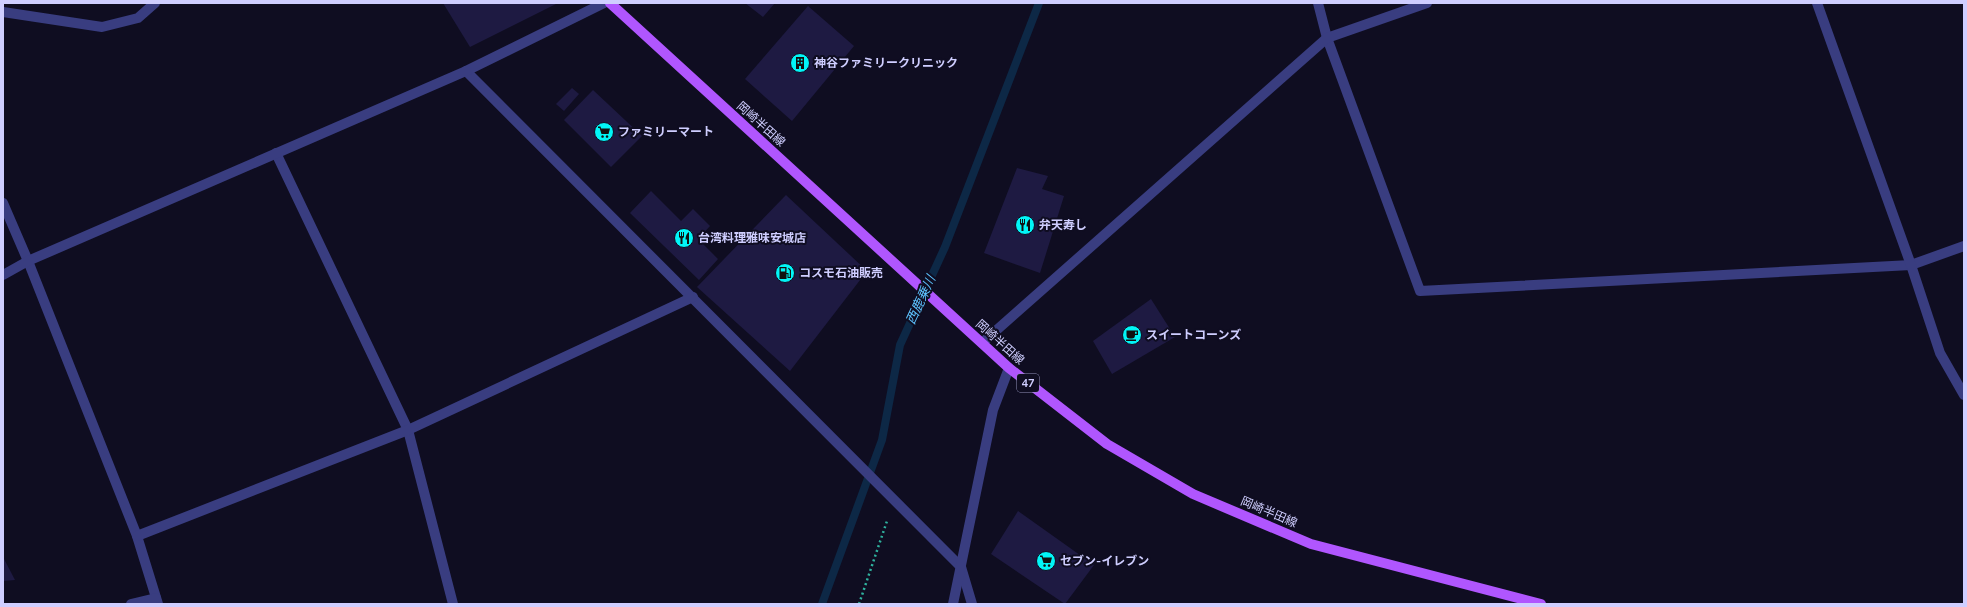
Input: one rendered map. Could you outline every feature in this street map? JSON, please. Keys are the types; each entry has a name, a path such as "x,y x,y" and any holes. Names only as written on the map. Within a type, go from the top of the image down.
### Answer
{"main road":[{"name":"岡崎半田線","path":"610,3 1009,368 1107,444 1193,494 1311,544 1541,604"}],"street":[{"path":"3,12 102,27 138,18 155,3"},
{"path":"3,275 28,261 466,71 604,3"},
{"path":"1318,3 1327,38 1420,291 1911,265 1964,246"},
{"path":"982,343 1327,38 1427,3"},
{"path":"1816,3 1911,265 1940,353 1964,395"},
{"path":"466,71 961,567 972,604"},
{"path":"276,153 408,430 453,604"},
{"path":"3,203 28,261 137,536 157,601 131,604"},
{"path":"137,536 408,430 693,297"},
{"path":"953,604 994,410 1009,368"}],"path":[{"path":"859,604 894,500"}],"building":[{"path":"443,3 558,3 470,47"},
{"path":"745,3 775,3 763,17"},
{"name":"神谷ファミリークリニック","path":"808,6 854,46 792,121 745,79"},
{"path":"572,88 579,94 564,111 556,104"},
{"path":"593,90 642,136 611,167 564,120"},
{"name":"弁天寿し","path":"1017,168 1048,176 1042,189 1064,196 1040,273 984,253"},
{"path":"651,191 681,221 693,209 710,226 698,239 718,259 699,280 630,213"},
{"path":"786,195 867,271 790,371 697,287"},
{"path":"1151,299 1175,337 1112,374 1093,341"},
{"path":"1018,511 1094,565 1065,604 991,554"},
{"path":"3,557 15,580 3,581"}],"waterway":[{"name":"西鹿乗川","path":"822,604 882,440 900,345 945,247 1039,3"}],"place":[{"name":"神谷ファミリークリニック","path":"800,63"},
{"name":"ファミリーマート","path":"604,132"},
{"name":"弁天寿し","path":"1025,225"},
{"name":"台湾料理雅味安城店","path":"684,238"},
{"name":"コスモ石油販売","path":"785,273"},
{"name":"スイートコーンズ","path":"1132,335"},
{"name":"セブン-イレブン","path":"1046,561"}]}
